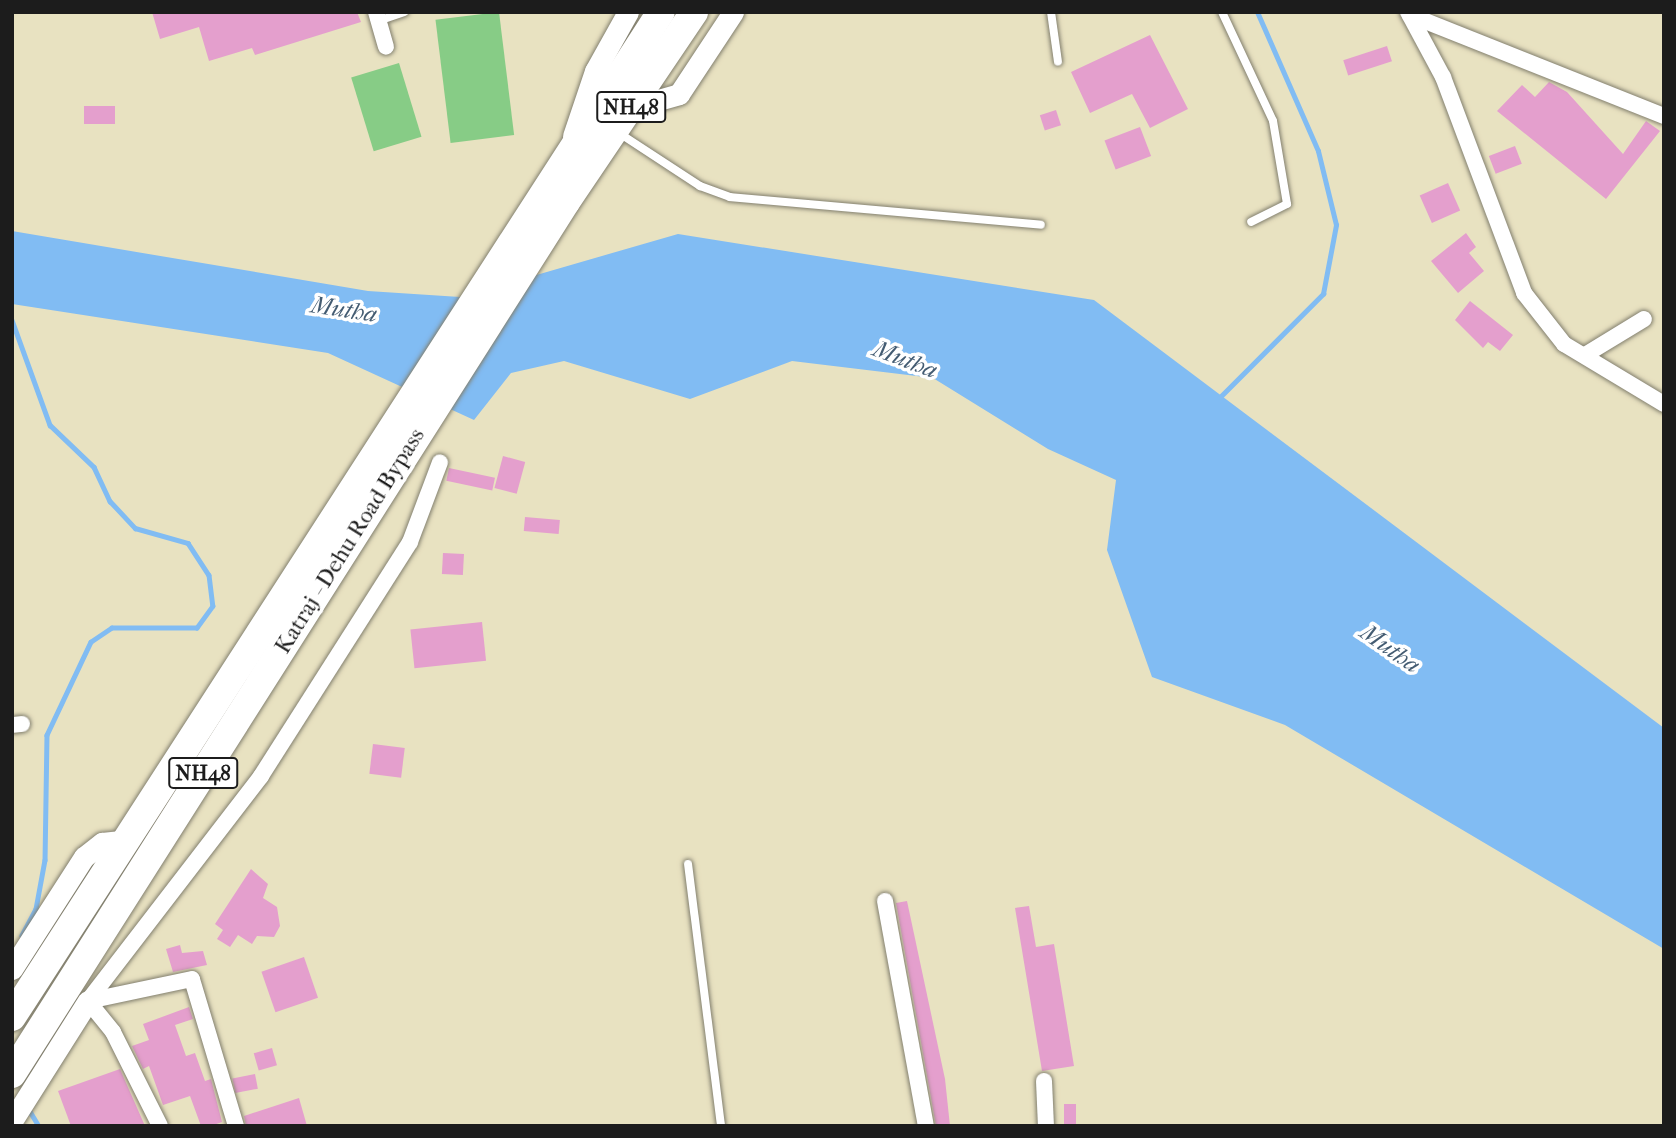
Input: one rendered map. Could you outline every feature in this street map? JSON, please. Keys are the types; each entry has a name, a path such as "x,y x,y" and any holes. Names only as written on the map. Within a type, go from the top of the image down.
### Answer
{"highway":[{"name":"Katraj - Dehu Road Bypass","path":"12,1074 370,509 555,195 571,145 661,12"},
{"name":"Katraj - Dehu Road Bypass","path":"17,1010 121,841 346,492 555,195 622,119 694,12"}],"street":[{"path":"571,145 595,71 628,12"},
{"path":"622,119 679,94 733,12"},
{"path":"1409,14 1664,116"},
{"path":"1409,14 1443,77 1524,293 1564,344 1662,400"},
{"path":"377,16 386,47"},
{"path":"1585,355 1644,319"},
{"path":"12,1121 88,1001 261,776 410,542 440,462"},
{"path":"12,969 84,857 93,847 121,841"},
{"path":"885,901 926,1126"},
{"path":"58,1000 88,1001 192,979 236,1126"},
{"path":"88,1001 113,1032 160,1126"},
{"path":"1044,1081 1046,1126"}],"lane":[{"path":"377,16 404,12"},
{"path":"1051,12 1058,62"},
{"path":"1222,12 1273,121 1287,204 1251,222"},
{"path":"622,119 700,186 730,197 1041,225"},
{"path":"688,864 721,1126"}],"green space":[{"path":"499,12 514,135 451,143 435,20"},
{"path":"399,63 422,137 374,151 351,78"}],"water":[{"name":"Mutha","path":"12,231 368,291 460,297 678,234 1094,300 1664,728 1664,949 1285,725 1152,677 1107,550 1116,480 1048,449 933,378 792,361 690,399 564,361 511,373 474,420 328,353 12,304"}],"building":[{"path":"152,12 357,12 361,22 255,55 252,48 209,61 199,27 160,39"},
{"path":"1150,35 1188,109 1150,128 1132,94 1090,113 1071,72"},
{"path":"1387,46 1392,61 1348,75 1343,60"},
{"path":"1549,82 1567,92 1623,154 1646,121 1660,131 1606,199 1497,111 1522,85 1535,97"},
{"path":"84,106 115,106 115,124 84,124"},
{"path":"1056,110 1061,125 1045,130 1040,115"},
{"path":"1140,127 1151,156 1116,170 1105,141"},
{"path":"1515,146 1522,164 1496,174 1489,156"},
{"path":"1448,183 1460,210 1432,223 1420,196"},
{"path":"1466,233 1476,247 1469,253 1484,271 1458,293 1431,261"},
{"path":"1470,301 1513,335 1500,351 1488,342 1483,348 1455,320"},
{"path":"503,456 525,462 517,494 494,488"},
{"path":"449,468 495,478 492,490 446,481"},
{"path":"525,517 560,520 559,534 524,531"},
{"path":"443,553 464,554 463,575 442,574"},
{"path":"482,622 486,661 414,668 410,630"},
{"path":"373,744 405,748 401,778 369,774"},
{"path":"251,869 268,884 263,898 277,907 280,926 274,937 257,936 252,944 238,935 230,947 217,939 223,930 215,924"},
{"path":"907,901 945,1079 950,1126 936,1126 896,903"},
{"path":"1029,906 1036,947 1054,944 1074,1066 1042,1071 1015,908"},
{"path":"180,945 182,953 203,951 207,965 173,972 166,949"},
{"path":"304,957 318,998 275,1012 261,972"},
{"path":"189,1007 193,1019 175,1025 186,1056 195,1053 205,1081 211,1079 222,1122 211,1126 201,1126 190,1096 163,1105 149,1066 143,1069 132,1046 149,1040 143,1024"},
{"path":"272,1048 277,1065 259,1071 254,1053"},
{"path":"120,1069 145,1126 71,1126 58,1091"},
{"path":"255,1074 258,1089 235,1093 232,1078"},
{"path":"299,1098 307,1126 246,1126 244,1116"},
{"path":"1064,1104 1076,1104 1076,1124 1064,1124"}],"waterway":[{"path":"1220,397 1323,294 1336,225 1318,151 1257,12"},
{"path":"12,320 50,425 94,467 110,501 135,528 188,543 209,575 213,606 197,628 112,628 91,642 47,735 45,860 36,909 22,935"},
{"path":"28,1108 39,1126"}]}
